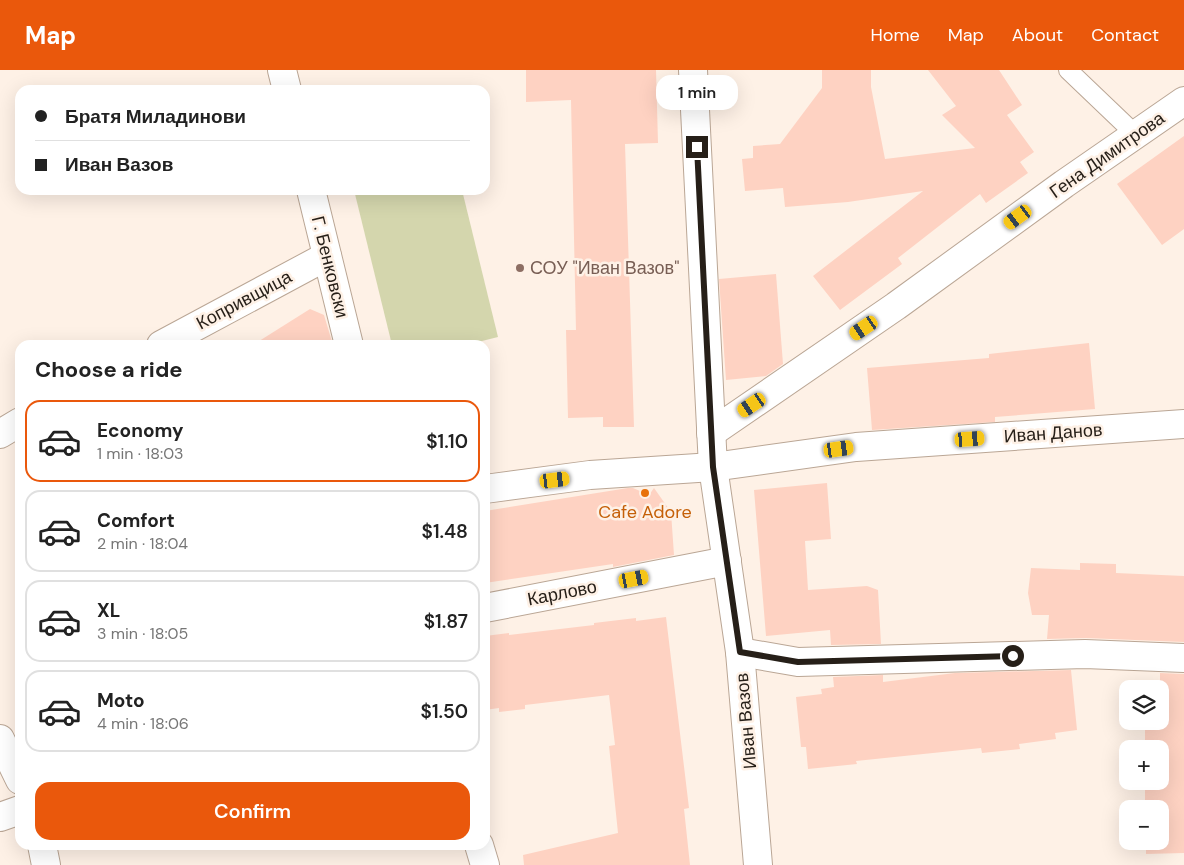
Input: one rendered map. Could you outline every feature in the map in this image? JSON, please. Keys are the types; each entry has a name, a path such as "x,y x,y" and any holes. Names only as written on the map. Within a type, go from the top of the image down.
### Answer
{"street":[{"path":"282,70 286,85"},
{"name":"Иван Вазов","path":"693,70 713,467 740,652 758,865"},
{"name":"Гена Димитрова","path":"711,433 896,306 1184,101"},
{"name":"Г. Бенковски","path":"312,195 347,340"},
{"name":"Копривщица","path":"170,340 327,256"},
{"name":"Иван Данов","path":"713,467 856,447 1184,424"},
{"path":"0,434 15,425"},
{"path":"490,488 590,475 713,467"},
{"name":"Карлово","path":"490,607 727,561"},
{"path":"740,652 798,662 1085,654 1184,658"},
{"path":"0,739 15,770"},
{"path":"0,817 15,812"},
{"path":"43,850 46,865"},
{"path":"481,850 485,865"}],"lane":[{"path":"1068,70 1136,135"}],"green space":[{"path":"355,195 463,195 498,337 486,340 391,340"}],"building":[{"path":"526,70 656,70 658,143 625,144 634,427 603,427 603,417 568,418 566,330 576,330 571,100 526,102"},
{"path":"822,70 871,70 871,87 885,159 975,148 942,115 956,106 928,70 999,70 1022,105 1007,115 1034,152 1020,162 1028,173 986,203 980,194 898,258 902,264 840,310 813,276 923,191 848,202 785,207 783,188 745,191 742,159 753,158 753,146 780,144 822,88"},
{"path":"1184,136 1184,229 1162,245 1117,184"},
{"path":"776,274 783,364 766,376 726,380 719,279"},
{"path":"310,309 324,315 332,340 261,340"},
{"path":"1089,343 1095,409 995,417 995,422 872,430 867,368 989,358 989,354"},
{"path":"827,483 831,539 805,541 808,590 867,586 878,590 881,644 831,645 830,630 766,636 754,490"},
{"path":"628,488 633,488 649,495 654,488 671,512 674,555 613,567 613,564 490,582 490,510"},
{"path":"1080,563 1116,564 1116,573 1184,576 1184,642 1086,638 1047,639 1049,615 1032,615 1028,593 1031,568 1080,570"},
{"path":"666,617 689,808 684,809 690,865 524,865 523,855 618,833 609,746 615,745 609,695 525,705 525,709 499,712 499,708 490,709 490,635 509,633 509,635 594,625 594,623 636,618 636,621"},
{"path":"1071,670 1077,730 1055,733 1056,739 1019,744 1020,749 982,753 981,748 856,761 857,764 808,769 806,747 801,747 796,697 822,694 821,689 834,687 833,677 883,675 883,682 955,673"},
{"path":"1160,673 1184,674 1184,853 1146,854 1146,850 1169,850 1169,800 1145,800 1145,790 1169,790 1169,740 1145,740 1145,730 1169,730 1169,680 1160,680"}],"place":[{"name":"СОУ \"Иван Вазов\"","path":"520,268"},
{"name":"Cafe Adore","path":"645,493"}],"route":[{"path":"697,147 713,467 740,652 798,662 1013,656"}]}
